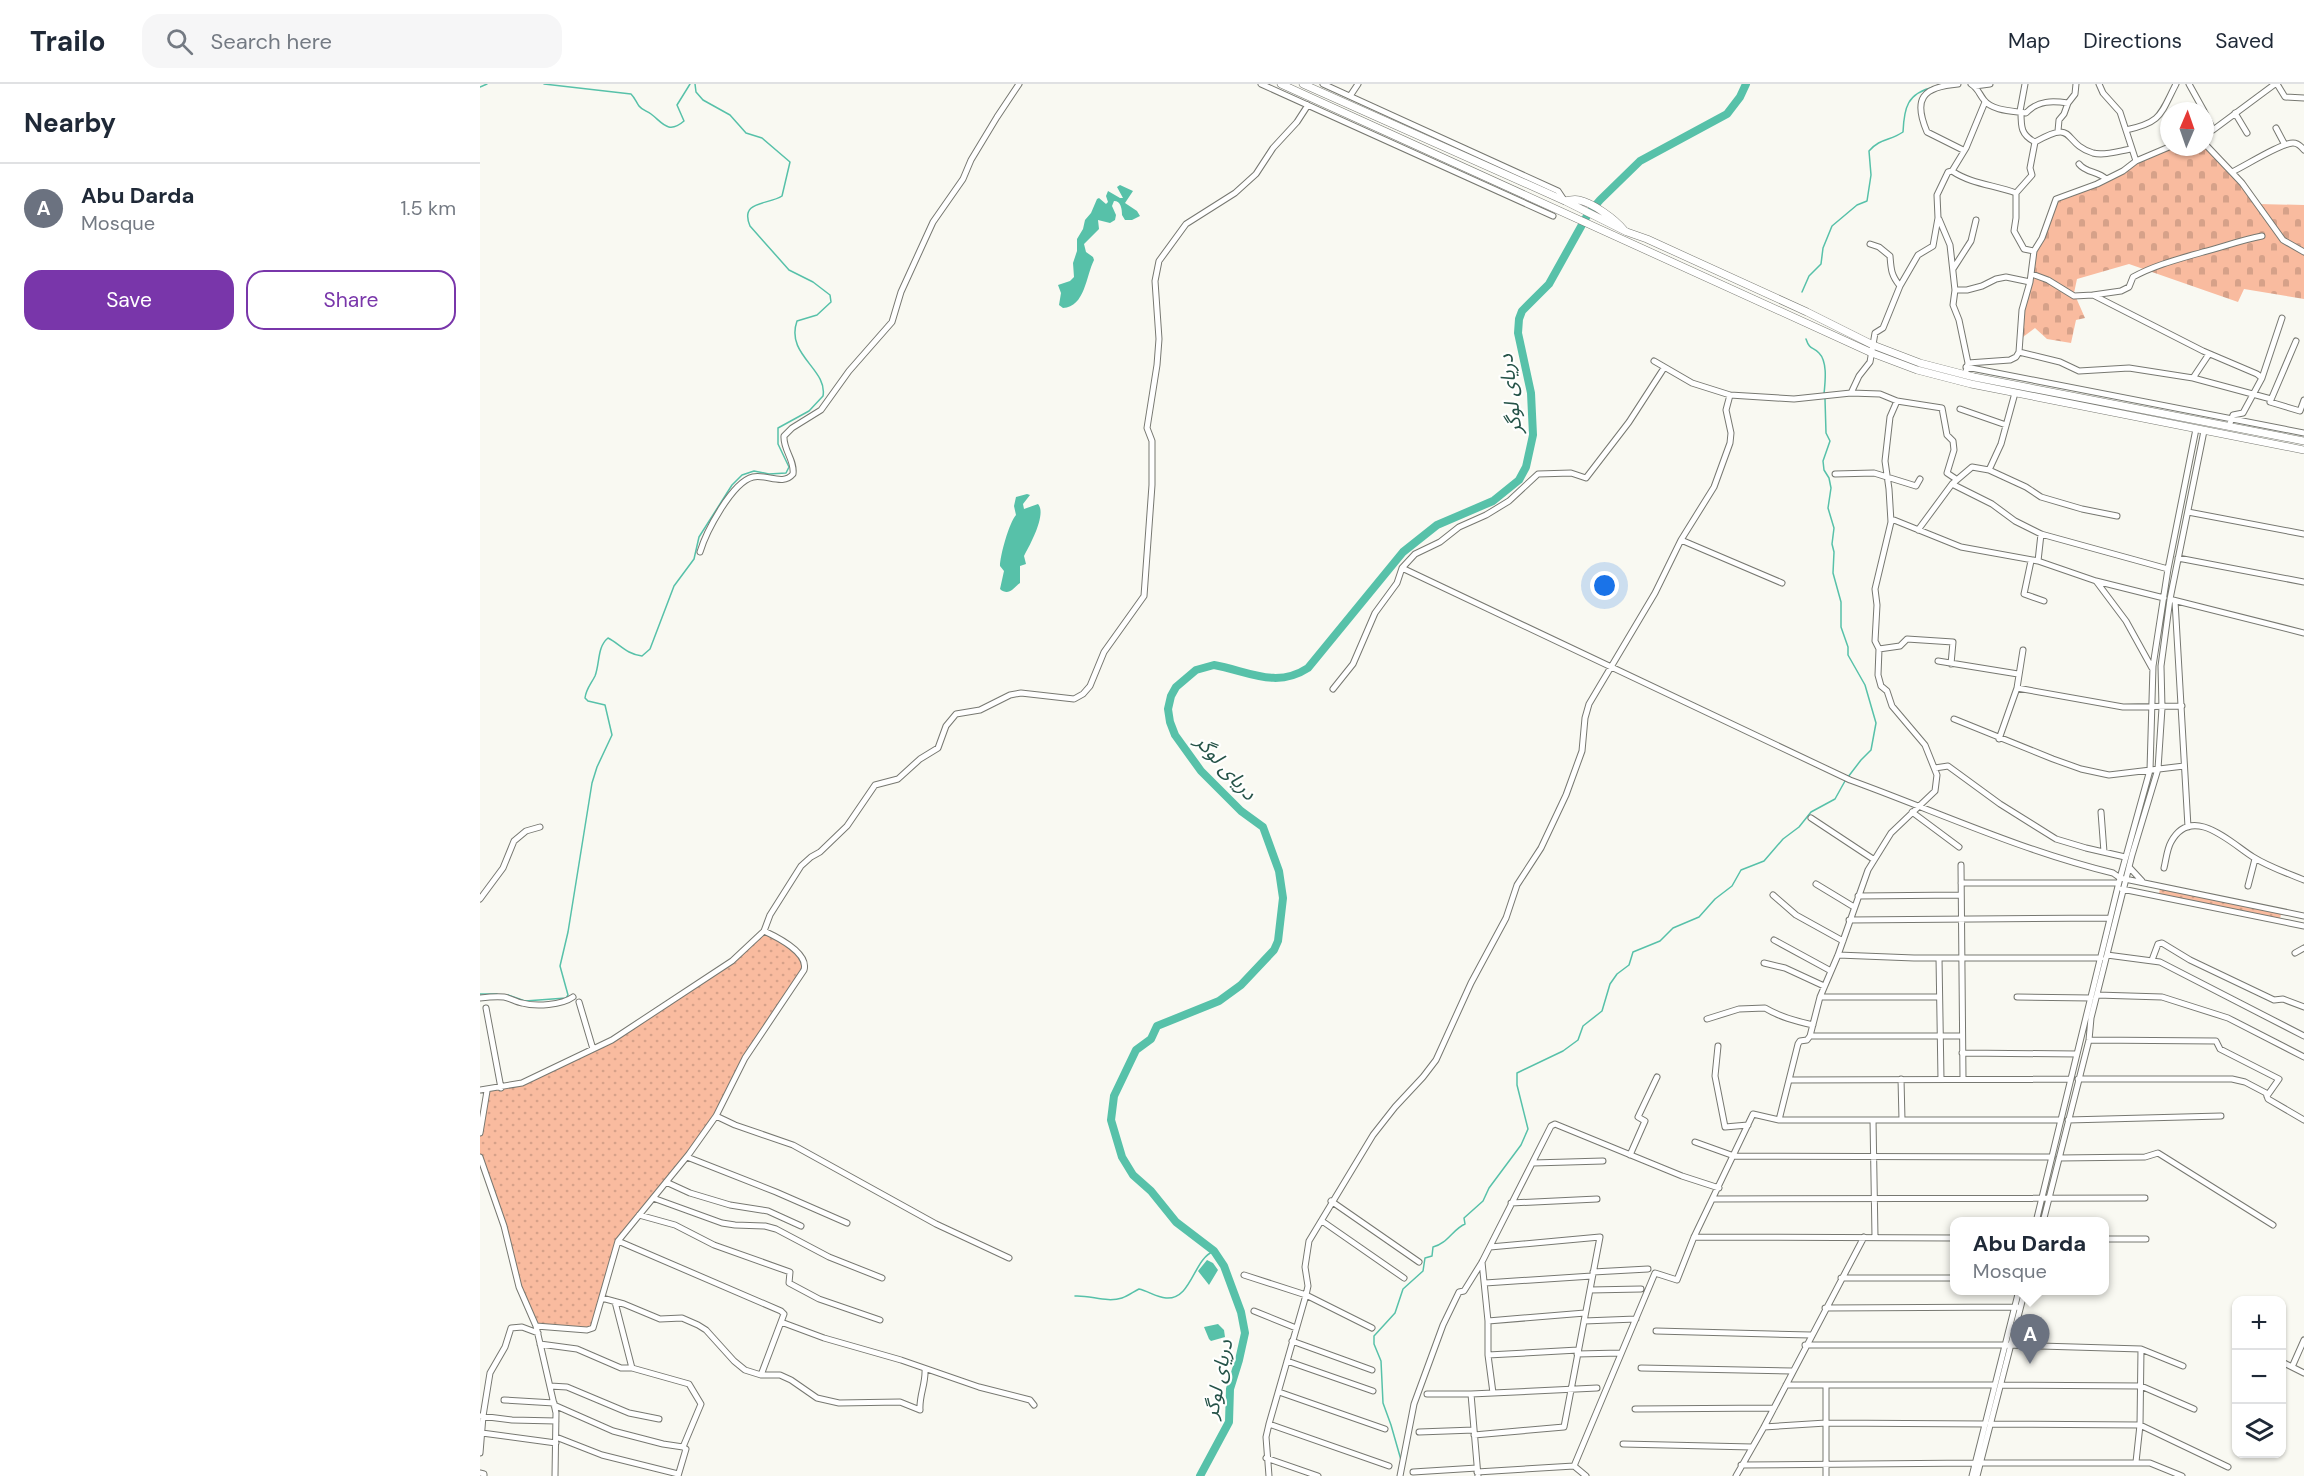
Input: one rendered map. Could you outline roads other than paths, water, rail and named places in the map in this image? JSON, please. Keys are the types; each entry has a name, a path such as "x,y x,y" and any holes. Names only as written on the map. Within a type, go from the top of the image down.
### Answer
{"main road":[{"path":"1281,84 1577,219 1588,217 1647,239 1873,345 1920,363 1966,368 2158,414 2230,422 2304,441"},
{"path":"1303,84 1565,201 1588,217 1872,353 1917,370 2014,393 2304,450"},
{"path":"1315,99 1317,91"},
{"path":"1565,201 1577,199 1585,202 1616,220 1627,232"}],"street":[{"path":"700,552 704,538 740,485 754,477 780,480 788,479 793,474 794,469 784,436 792,428 821,410 849,371 892,322 901,292 933,222 963,179 971,160 1019,84"},
{"path":"1261,84 1553,216"},
{"path":"1323,84 1558,191 1565,201"},
{"path":"1350,96 1358,84"},
{"path":"1958,84 1944,85 1920,100 1921,117 1927,132 1963,150"},
{"path":"1973,85 1990,84"},
{"path":"2025,84 2021,127 2024,134 2035,142"},
{"path":"2058,131 2059,120 2075,94 2076,84"},
{"path":"2099,84 2103,93 2120,112 2136,161"},
{"path":"2126,130 2148,125 2157,118 2176,84"},
{"path":"2189,84 2199,102"},
{"path":"2214,129 2276,84 2285,97 2304,98"},
{"path":"1973,85 1985,102 1998,108 2026,113 2032,107 2048,101 2068,103"},
{"path":"1851,393 1859,376 1870,362 1875,333 1883,328 1900,286 1918,255 1933,246 1938,218 1938,195 1948,172 1952,171 1966,148 1985,102"},
{"path":"480,1090 487,1091 522,1083 593,1049 629,1029 732,962 764,931 770,915 801,866 810,856 820,852 847,826 875,785 898,779 920,759 938,748 946,726 956,714 980,710 999,699 1021,693 1074,699 1090,686 1104,652 1144,596 1152,485 1152,441 1147,428 1159,339 1155,281 1159,261 1186,224 1235,193 1256,174 1273,148 1297,122 1308,105"},
{"path":"2235,113 2247,133"},
{"path":"2277,128 2285,145"},
{"path":"2034,251 2024,249 2015,237 2014,231 2016,194 2021,185 2032,175 2030,168 2035,142 2058,131 2069,134 2075,142 2090,152 2100,154 2131,149"},
{"path":"2232,172 2294,142 2304,150"},
{"path":"1938,218 1950,245 1955,290 1953,305 1959,320 1966,368 2010,360 2019,352 2022,310 2032,274 2034,251 2042,238 2056,199 2097,184 2123,171 2136,161 2160,151"},
{"path":"2214,153 2232,172 2283,240 2304,252"},
{"path":"2079,164 2083,169 2106,179"},
{"path":"1952,171 1960,177 1998,186 2016,194"},
{"path":"1953,269 1971,241 1976,220"},
{"path":"2032,274 2048,280 2074,296 2121,291 2129,287 2133,277 2176,258 2262,236"},
{"path":"1870,244 1879,247 1890,256 1890,270 1900,286"},
{"path":"1955,290 1967,290 2006,277 2030,282"},
{"path":"2093,295 2209,354 2262,378"},
{"path":"2282,318 2255,394 2243,413 2233,415 2230,422 2304,433"},
{"path":"2296,341 2270,402 2300,411 2303,404"},
{"path":"2019,352 2060,362 2079,371 2129,368 2193,378 2271,399"},
{"path":"2193,378 2209,354"},
{"path":"1654,362 1692,383 1730,395 1761,398 1817,398 1851,393 1880,394 1897,401 1942,408 1947,435 1953,441 1954,450 1947,473 1954,481 2015,521 2041,534 2168,569"},
{"path":"1333,689 1353,664 1375,613 1396,584 1402,568 1415,554 1440,542 1459,526 1486,515 1509,501 1538,474 1571,473 1586,478 1629,422 1664,368"},
{"path":"1989,470 2006,425 2014,393"},
{"path":"1269,1476 1266,1437 1308,1286 1305,1267 1309,1241 1373,1136 1436,1060 1471,982 1506,918 1517,885 1541,848 1566,795 1582,750 1588,704 1655,593 1681,540 1714,487 1730,443 1731,433 1726,410 1730,395"},
{"path":"1779,1120 1797,1044 1807,1040 1810,1036 1820,997 1873,859 1891,833 1935,791 1937,775 1924,745 1892,706 1878,675 1879,649 1875,641 1877,605 1875,589 1891,522 1885,461 1890,417 1897,401"},
{"path":"1960,409 2006,425"},
{"path":"2104,957 2110,918 2121,883 2129,867 2158,769 2162,708 2161,666 2200,430"},
{"path":"2075,1079 2077,1054 2120,903 2125,857 2150,770 2153,669 2163,598 2200,430"},
{"path":"1918,530 1954,481 1972,467 1989,470 2026,487 2041,497 2116,516"},
{"path":"1835,474 1868,473 1886,476 1916,486 1920,479"},
{"path":"2188,512 2304,534"},
{"path":"1891,522 1894,520 1961,547 2034,561 2163,598 2304,633"},
{"path":"2041,534 2024,594 2044,601"},
{"path":"1681,540 1782,583"},
{"path":"2178,558 2304,582"},
{"path":"1402,568 1850,780 2028,849 2113,873 2121,883 2145,893 2304,926"},
{"path":"2096,580 2126,621 2153,669"},
{"path":"2173,600 2182,706 2188,827"},
{"path":"1879,649 1900,646 1907,639 1953,642 1951,664"},
{"path":"1999,739 2016,688 2023,650"},
{"path":"1938,662 2018,674"},
{"path":"2016,688 2123,707 2182,706"},
{"path":"1954,719 1999,739 2081,769 2109,775 2184,766"},
{"path":"1935,768 1948,766 2000,804 2056,839 2125,857"},
{"path":"1912,812 1959,847"},
{"path":"2101,812 2104,852"},
{"path":"1811,818 1873,859"},
{"path":"2164,868 2172,841 2181,830 2194,825 2219,833 2256,859 2304,880"},
{"path":"480,899 503,868 514,841 526,831 540,827"},
{"path":"2248,886 2256,859"},
{"path":"1961,865 1963,1078"},
{"path":"2129,867 2137,878 2152,885"},
{"path":"1961,883 2152,885 2304,916"},
{"path":"1816,884 1854,907"},
{"path":"2152,885 2153,895"},
{"path":"2120,903 2134,894 2145,893"},
{"path":"1773,895 1796,915 1842,941"},
{"path":"1858,896 1962,895"},
{"path":"1849,920 2110,918"},
{"path":"536,1326 591,1329 618,1241 687,1157 716,1116 745,1058 790,993 806,965 804,959 795,950 764,931"},
{"path":"1774,940 1831,971"},
{"path":"2152,960 2158,944 2162,943 2190,960 2274,1000 2283,999 2304,1007"},
{"path":"2295,953 2304,948"},
{"path":"1838,955 1870,958 2104,957 2152,960 2304,1036"},
{"path":"1939,958 1941,1078"},
{"path":"1764,963 1785,968 1824,986"},
{"path":"2038,1217 2059,1158 2075,1079 2089,1040 2094,996"},
{"path":"480,998 502,997 533,1004 566,1001 573,997"},
{"path":"1820,997 1939,997"},
{"path":"2017,997 2162,997 2228,1018 2304,1057"},
{"path":"579,1002 593,1049"},
{"path":"486,1008 501,1088"},
{"path":"1707,1018 1739,1009 1765,1008 1782,1017 1813,1025"},
{"path":"1810,1036 1962,1036"},
{"path":"2089,1040 2216,1041 2220,1049 2279,1079 2267,1096"},
{"path":"1718,1046 1715,1076 1725,1127 1748,1125"},
{"path":"1962,1053 2077,1054"},
{"path":"1630,1155 1645,1122 1639,1116 1657,1077"},
{"path":"1901,1079 1902,1120"},
{"path":"1789,1080 2232,1079 2245,1082 2267,1096 2268,1099 2304,1120"},
{"path":"480,1133 487,1091"},
{"path":"1574,1466 1655,1273 1677,1280 1694,1238 1753,1114 1779,1120 2065,1120 2221,1116"},
{"path":"716,1116 793,1145 936,1224 1009,1258"},
{"path":"1873,1120 1875,1237"},
{"path":"2043,1217 2052,1157 2065,1120"},
{"path":"1400,1476 1414,1404 1443,1326 1459,1292 1464,1291 1482,1262 1553,1124 1719,1188"},
{"path":"1695,1142 1734,1156 2052,1157"},
{"path":"2059,1158 2145,1157 2158,1153 2163,1154 2272,1225"},
{"path":"480,1157 504,1226 519,1287 538,1333 554,1404 555,1476"},
{"path":"687,1157 847,1223"},
{"path":"1533,1162 1603,1161"},
{"path":"666,1182 690,1193 730,1206 768,1211 801,1227"},
{"path":"653,1198 722,1223 776,1229 829,1257 882,1278"},
{"path":"1714,1199 2145,1198"},
{"path":"1511,1203 1597,1199"},
{"path":"1332,1201 1419,1262"},
{"path":"639,1215 675,1225 723,1248 790,1272 789,1283 819,1299 880,1320"},
{"path":"1322,1221 1404,1278"},
{"path":"1694,1238 1864,1236 1950,1238"},
{"path":"1736,1476 1864,1236"},
{"path":"1419,1432 1474,1433 1564,1427 1600,1237 1490,1247"},
{"path":"2109,1239 2146,1239"},
{"path":"618,1241 777,1308 784,1314 761,1375"},
{"path":"1482,1262 1488,1321 1488,1355 1493,1393"},
{"path":"1485,1283 1647,1269"},
{"path":"1244,1275 1306,1295 1372,1328"},
{"path":"1841,1278 1950,1278"},
{"path":"1590,1290 1641,1289"},
{"path":"1977,1476 1978,1463 2018,1295"},
{"path":"2017,1308 2023,1295"},
{"path":"602,1298 660,1319 682,1318 698,1325 706,1330 734,1361 752,1374 780,1375 822,1400 900,1402 920,1410 920,1390 926,1382 925,1369"},
{"path":"615,1302 632,1368"},
{"path":"1825,1308 2017,1308"},
{"path":"1254,1311 1296,1328"},
{"path":"1488,1321 1585,1313"},
{"path":"1584,1321 1636,1319"},
{"path":"781,1322 979,1387 1030,1400 1034,1405"},
{"path":"480,1453 481,1416 490,1373 505,1347 511,1328 522,1327 538,1333"},
{"path":"1656,1331 1811,1335"},
{"path":"2292,1367 2304,1340"},
{"path":"1292,1341 1372,1370"},
{"path":"540,1344 577,1348 621,1368 632,1368 686,1382 691,1386 701,1404 683,1447"},
{"path":"1805,1345 2008,1345 2141,1349 2183,1366"},
{"path":"2136,1462 2140,1425 2141,1349"},
{"path":"1488,1355 1621,1353"},
{"path":"1287,1361 1373,1391"},
{"path":"2286,1364 2304,1373"},
{"path":"1641,1368 1792,1371"},
{"path":"1786,1385 2141,1386 2194,1409"},
{"path":"550,1386 567,1387 629,1413 659,1419"},
{"path":"1826,1386 1826,1476"},
{"path":"1426,1394 1597,1388"},
{"path":"1279,1392 1385,1429"},
{"path":"1471,1394 1477,1472"},
{"path":"504,1400 554,1404 613,1431 683,1447"},
{"path":"1635,1409 1774,1408"},
{"path":"481,1416 556,1422"},
{"path":"1764,1427 1826,1423 2140,1425 2228,1467"},
{"path":"1269,1424 1389,1466"},
{"path":"481,1435 556,1440 678,1475 686,1449 683,1447"},
{"path":"1623,1444 1752,1447"},
{"path":"1266,1458 1318,1476"},
{"path":"1741,1465 2136,1462 2150,1463 2182,1476"},
{"path":"1972,1476 1978,1463"},
{"path":"1413,1472 1477,1472 1574,1466 1586,1476"},
{"path":"480,1473 484,1476"}],"waterway":[{"path":"480,87 487,84"},
{"path":"544,84 631,94 640,107 669,127 674,127 684,121 677,105 690,84"},
{"path":"508,995 525,1001 566,998 568,995 560,966 568,932 592,783 612,735 605,705 588,701 585,698 597,671 604,642 608,638 627,651 642,656 650,649 674,586 694,559 699,537 732,485 742,475 754,471 769,474 786,473 789,467 778,444 778,428 809,411 823,396 823,386 801,353 795,333 797,321 817,315 831,302 830,295 813,282 789,270 750,226 748,218 752,207 782,196 790,162 762,138 746,133 730,115 703,100 696,92 695,84"},
{"name":"دریای لوگر","path":"1200,1476 1229,1422 1230,1389 1245,1333 1241,1312 1224,1266 1214,1251 1176,1222 1151,1191 1133,1175 1122,1157 1111,1120 1114,1096 1136,1050 1151,1039 1157,1026 1219,1001 1241,985 1274,950 1278,941 1283,898 1279,871 1263,827 1241,811 1201,771 1175,735 1168,709 1171,696 1176,687 1196,670 1214,665 1273,678 1296,674 1308,668 1403,552 1437,525 1493,501 1519,480 1526,467 1533,435 1531,393 1518,333 1522,311 1549,284 1588,214 1600,200 1640,161 1727,114 1740,97 1746,84"},
{"path":"1802,292 1809,276 1821,264 1823,248 1832,226 1857,205 1867,201 1871,175 1869,151 1877,144 1903,132 1904,116 1909,103 1918,93 1934,87"},
{"path":"1806,339 1824,362 1824,394"},
{"path":"1825,399 1826,433 1830,441 1823,461 1831,488 1828,508 1834,528 1833,573 1841,602 1841,627 1848,647 1848,655 1865,685 1876,723 1871,750 1848,777"},
{"path":"1401,1460 1383,1403 1381,1361 1374,1344 1374,1336 1395,1313 1403,1289 1423,1271 1425,1258 1432,1256 1433,1247 1442,1243 1465,1224 1464,1218 1483,1201 1489,1188 1521,1145 1528,1129 1517,1085 1517,1073 1563,1051 1578,1040 1583,1026 1602,1011 1610,984 1617,974 1629,965 1633,952 1660,941 1673,928 1699,917 1715,899 1732,886 1741,870 1764,861 1811,812 1835,799 1845,781"},
{"path":"480,994 497,994"},
{"path":"1075,1296 1116,1299 1139,1289 1166,1298 1175,1297 1182,1293 1201,1262 1214,1251"}],"place":[{"name":"Abu Darda","path":"2030,1364"}]}
